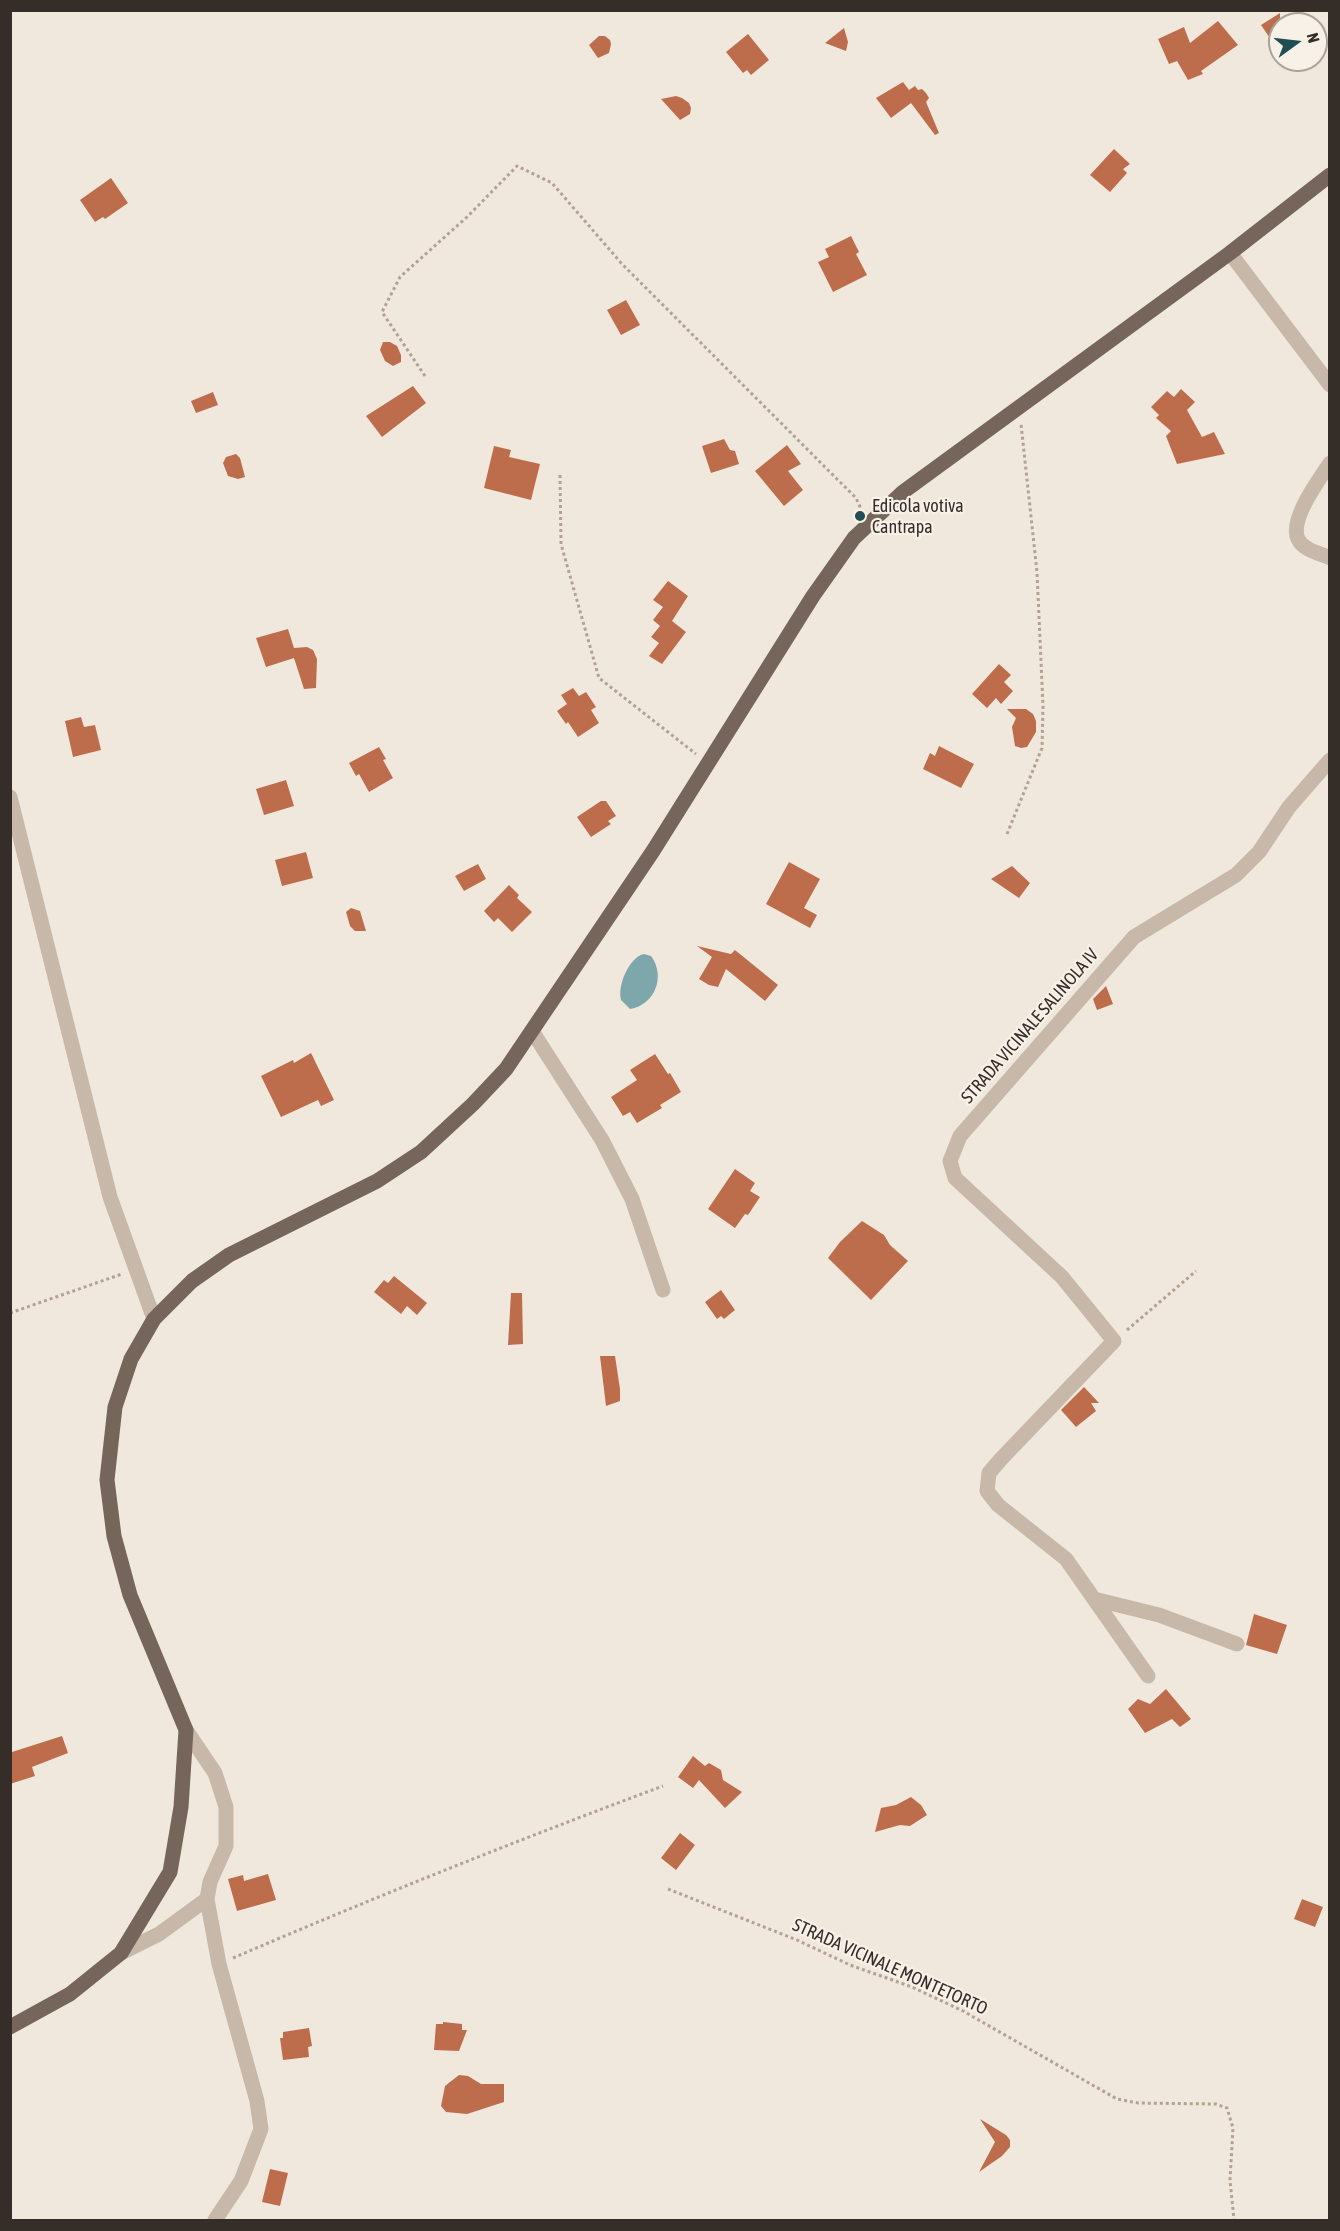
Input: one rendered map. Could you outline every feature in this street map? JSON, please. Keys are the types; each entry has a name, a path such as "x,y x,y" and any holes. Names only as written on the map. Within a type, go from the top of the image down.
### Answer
{"main road":[{"path":"10,2027 70,1994 120,1953 170,1872 181,1807 186,1730 130,1595 114,1536 107,1480 115,1407 131,1359 154,1318 192,1281 229,1255 377,1181 421,1152 473,1104 506,1069 708,764 813,596 854,538 869,523 903,492 1230,253 1329,175"}],"street":[{"path":"1230,253 1329,385"},
{"path":"1329,463 1305,502 1296,525 1298,539 1306,548 1329,558"},
{"name":"STRADA VICINALE SALINOLA IV","path":"1114,1341 1062,1276 955,1178 950,1161 960,1136 1134,937 1236,874 1259,852 1289,807 1329,760"},
{"path":"10,796 110,1197 154,1318"},
{"path":"532,1031 602,1140 627,1189 663,1290"},
{"path":"1114,1341 989,1473 987,1491 998,1505 1066,1559 1148,1676"},
{"path":"1094,1599 1160,1615 1237,1644"},
{"path":"186,1730 215,1773 226,1807 226,1846 210,1882 207,1899 219,1964 257,2101 261,2129 241,2181 215,2220"},
{"path":"120,1953 159,1934 207,1899"}],"path":[{"path":"425,376 382,312 400,277 467,217 517,166 552,183 622,264 856,498 869,523"},
{"path":"1007,834 1042,748 1043,706 1037,572 1019,407"},
{"path":"560,475 561,544 599,678 708,764"},
{"path":"10,1313 135,1269"},
{"path":"1114,1341 1196,1271"},
{"path":"219,1964 361,1903 536,1833 663,1786"},
{"name":"STRADA VICINALE MONTETORTO","path":"668,1889 797,1940 850,1965 912,1987 963,2011 1117,2099 1138,2103 1215,2104 1227,2108 1233,2127 1230,2180 1234,2220"}],"water":[{"path":"644,954 651,956 658,972 656,989 646,1002 630,1009 621,1000 621,987 629,966"}],"building":[{"path":"1218,21 1238,45 1201,71 1203,74 1188,80 1177,61 1169,64 1158,39 1184,27 1190,43"},
{"path":"1268,21 1268,35 1261,25"},
{"path":"844,28 848,42 846,51 825,43"},
{"path":"748,34 769,60 751,75 747,70 743,73 726,52"},
{"path":"599,36 605,36 611,44 609,53 598,58 589,45"},
{"path":"903,82 909,90 915,86 926,93 929,98 926,102 939,133 935,135 911,103 891,118 876,98"},
{"path":"676,96 689,103 691,108 690,114 680,120 661,99"},
{"path":"1114,149 1130,164 1123,169 1127,173 1110,192 1090,175"},
{"path":"111,178 128,203 105,219 103,217 95,222 80,200"},
{"path":"851,236 859,252 856,254 867,275 833,292 818,262 829,257 825,249"},
{"path":"626,300 640,325 621,335 607,310"},
{"path":"383,342 390,342 397,346 401,362 393,366 385,361 380,350"},
{"path":"413,386 426,403 382,437 366,416"},
{"path":"1181,389 1195,402 1187,410 1202,437 1214,432 1225,454 1177,464 1166,436 1171,431 1156,418 1159,415 1151,407 1167,391 1174,397"},
{"path":"213,392 218,405 196,413 191,401"},
{"path":"724,439 730,450 735,451 739,464 711,473 702,446"},
{"path":"787,445 801,464 788,471 803,490 784,506 755,471"},
{"path":"494,446 511,450 509,457 540,464 531,500 484,488"},
{"path":"236,454 240,458 245,477 238,479 228,476 223,463 226,457"},
{"path":"668,581 688,596 672,621 686,632 662,664 649,656 659,643 651,637 660,626 653,620 663,607 653,600"},
{"path":"288,629 294,648 307,647 313,650 317,659 316,688 304,689 294,658 266,667 256,638"},
{"path":"999,664 1011,675 1004,682 1013,691 1001,704 996,698 987,708 972,694"},
{"path":"573,688 579,696 586,692 596,707 591,710 599,723 578,737 557,711 567,704 561,695"},
{"path":"1007,709 1026,709 1033,714 1036,721 1036,732 1027,747 1015,746 1012,727 1016,718"},
{"path":"81,717 84,727 95,725 101,750 73,757 65,721"},
{"path":"939,746 974,764 961,788 923,769 930,753 935,756"},
{"path":"379,747 393,778 369,792 359,774 356,776 349,763"},
{"path":"286,780 294,806 264,815 256,789"},
{"path":"601,801 606,801 616,816 608,821 611,824 591,837 577,817"},
{"path":"306,852 313,878 282,886 275,860"},
{"path":"789,862 820,879 804,908 817,915 810,928 766,904"},
{"path":"478,864 486,879 464,891 455,876"},
{"path":"1012,866 1030,883 1019,898 991,879"},
{"path":"509,885 519,895 517,898 532,912 512,932 498,918 494,922 484,911"},
{"path":"351,908 360,911 366,931 355,931 350,926 346,912"},
{"path":"697,946 731,954 735,950 778,985 765,1001 726,969 718,987 709,985 699,979 712,957"},
{"path":"1106,986 1113,1004 1097,1010 1093,999"},
{"path":"311,1053 334,1100 321,1106 318,1100 281,1117 261,1076 293,1060 294,1063"},
{"path":"655,1054 681,1092 660,1105 662,1108 637,1123 630,1112 623,1116 611,1097 637,1080 630,1070"},
{"path":"735,1169 755,1183 750,1191 760,1197 748,1215 745,1214 735,1228 708,1209"},
{"path":"862,1221 884,1235 890,1245 908,1261 871,1300 828,1258 840,1242"},
{"path":"394,1276 427,1303 417,1315 407,1306 401,1314 374,1292 384,1280 388,1283"},
{"path":"721,1290 735,1310 724,1319 721,1316 717,1319 705,1302"},
{"path":"511,1293 522,1293 523,1344 508,1345"},
{"path":"600,1356 615,1356 620,1389 620,1401 606,1406"},
{"path":"1084,1387 1099,1403 1091,1403 1096,1411 1076,1427 1061,1410"},
{"path":"1254,1614 1287,1625 1277,1654 1246,1645"},
{"path":"1166,1689 1191,1719 1180,1727 1172,1719 1145,1733 1128,1709 1138,1699 1150,1704"},
{"path":"62,1736 68,1753 32,1767 35,1776 10,1784 12,1752"},
{"path":"693,1756 705,1766 709,1763 721,1770 723,1780 742,1792 725,1808 699,1780 693,1788 678,1777"},
{"path":"911,1797 921,1805 927,1815 910,1826 900,1825 875,1832 881,1808 896,1805"},
{"path":"680,1833 695,1845 676,1870 661,1858"},
{"path":"268,1874 276,1900 237,1911 228,1879 243,1875 244,1881"},
{"path":"1302,1899 1323,1907 1315,1927 1294,1919"},
{"path":"443,2022 462,2024 462,2030 467,2030 459,2051 434,2050 436,2024 443,2024"},
{"path":"309,2028 312,2046 308,2047 309,2057 283,2060 280,2038 283,2038 283,2032"},
{"path":"459,2075 468,2076 481,2084 504,2084 504,2102 467,2114 446,2112 441,2106 445,2086"},
{"path":"980,2119 1006,2135 1010,2140 1010,2147 1002,2156 979,2172 995,2142"},
{"path":"270,2169 288,2173 280,2206 262,2202"}],"place":[{"name":"Edicola votiva Cantrapa","path":"860,516"}]}
